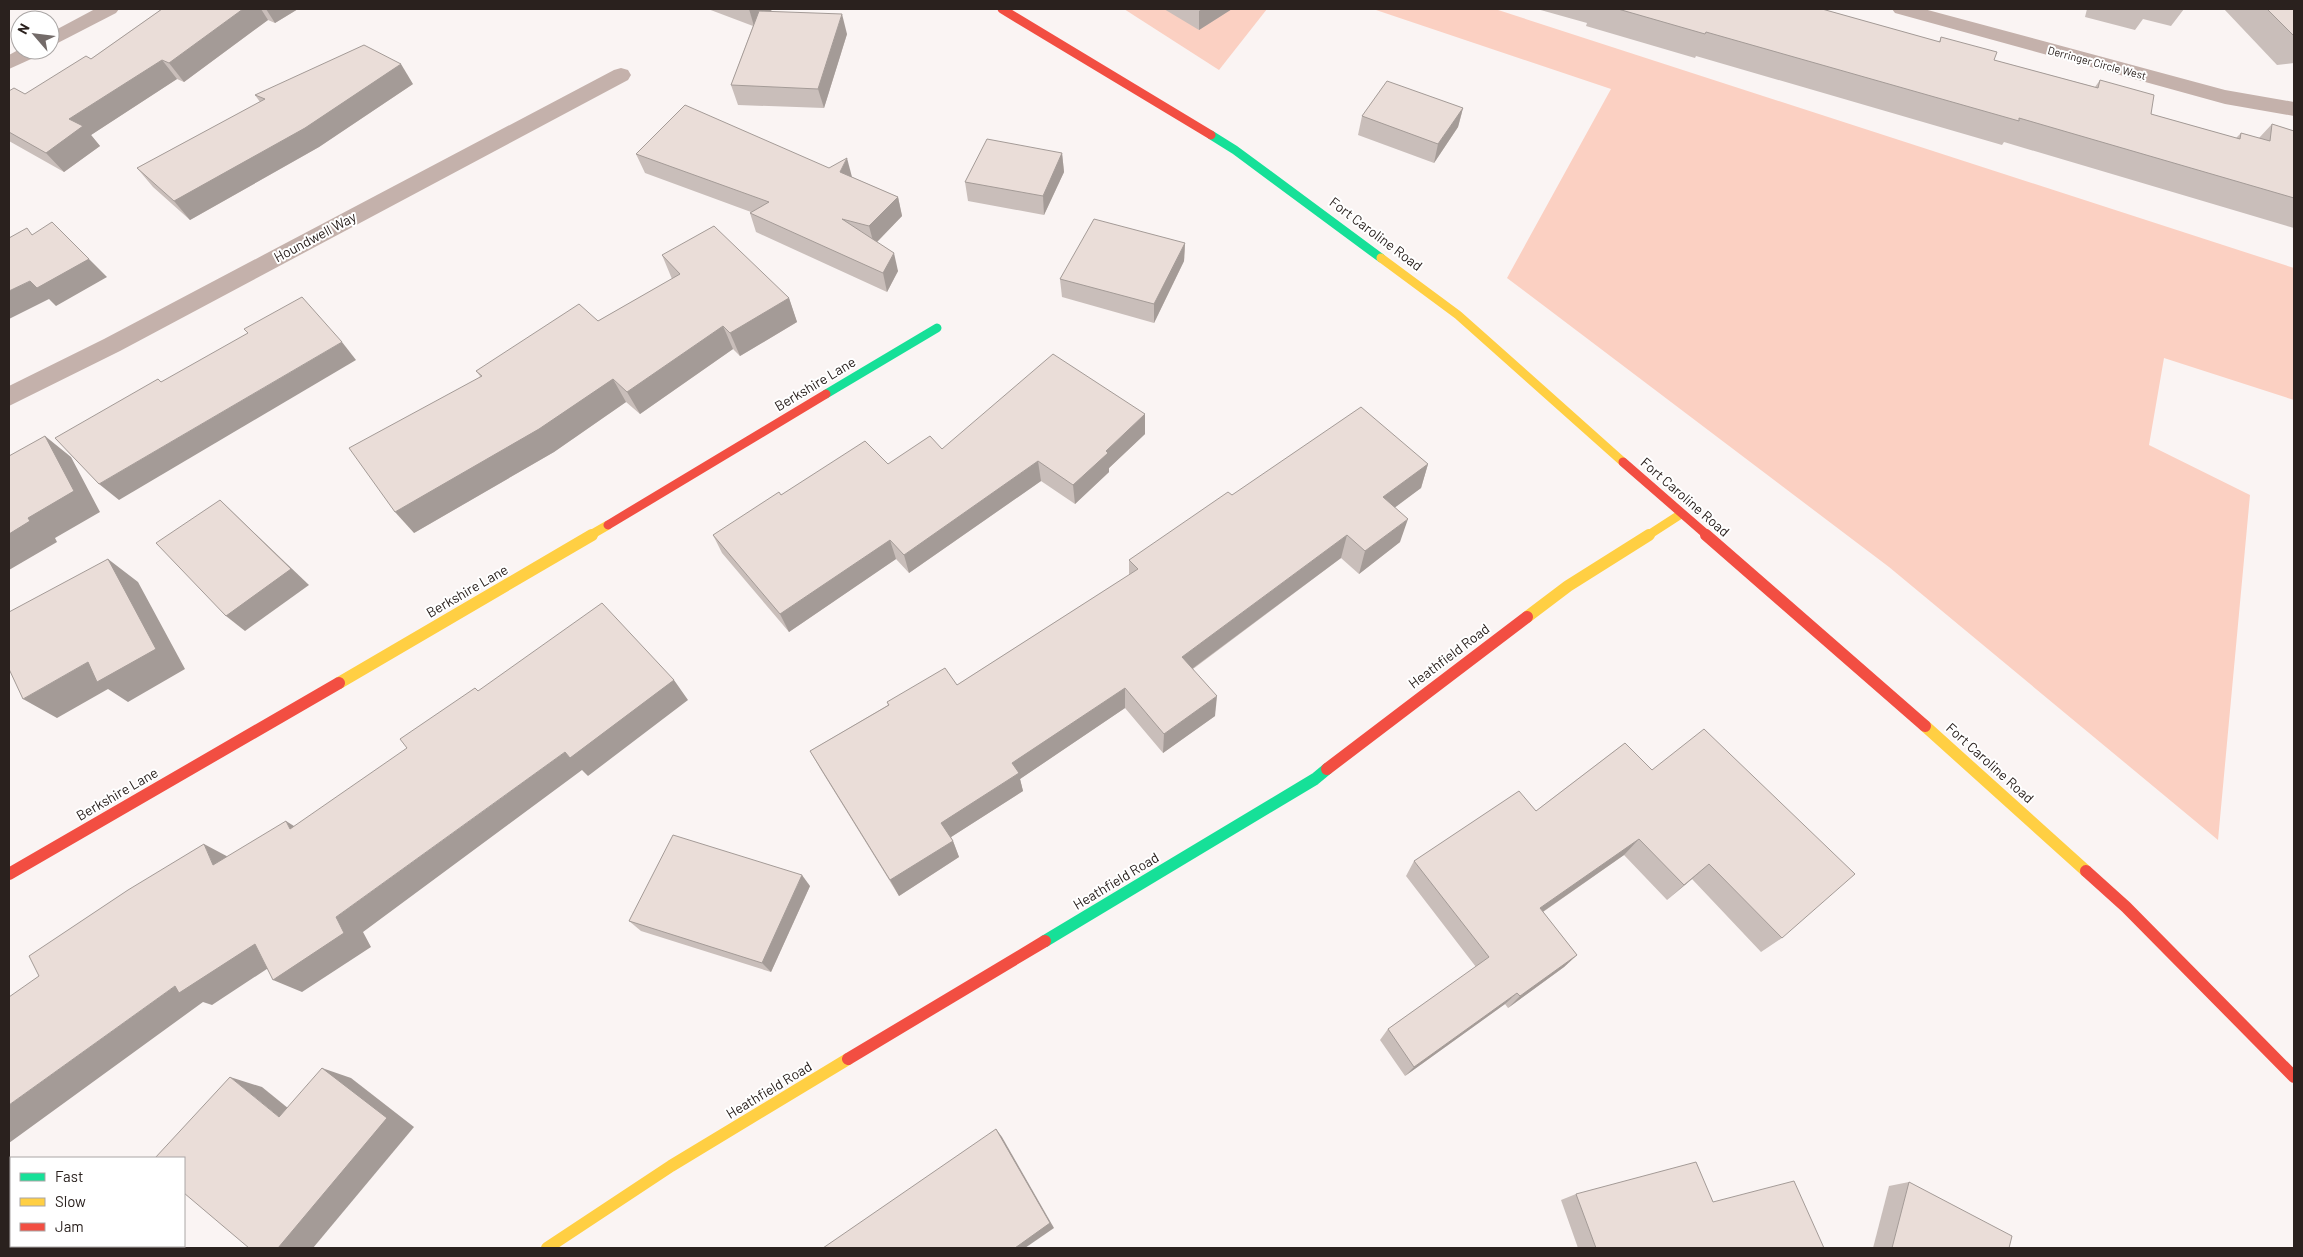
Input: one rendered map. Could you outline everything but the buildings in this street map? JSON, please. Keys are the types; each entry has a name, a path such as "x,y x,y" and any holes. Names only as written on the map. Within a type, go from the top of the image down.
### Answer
{"street":[{"path":"60,36 109,9"},
{"name":"Fort Caroline Road","path":"1002,9 1235,150 1353,235 1458,315 1682,514 1978,772 2126,907 2294,1076"},
{"name":"Derringer Circle West","path":"1902,9 2225,97 2294,109"},
{"name":"Houndwell Way","path":"9,396 112,345 621,75"},
{"name":"Berkshire Lane","path":"9,874 548,560 937,328"},
{"name":"Heathfield Road","path":"547,1248 671,1166 1315,779 1460,665 1560,592 1682,514"}],"shaded area":[{"path":"1124,9 1267,9 1219,70"},
{"path":"1373,9 1495,9 2294,268 2294,400 2164,358 2149,445 2250,495 2218,840 1889,567 1507,278 1611,89"}],"traffic: fast":[{"path":"1211,135 1235,150 1381,258"},
{"path":"826,394 937,328"},
{"path":"1045,941 1315,779 1327,769"}],"traffic: slow":[{"path":"1381,258 1458,315 1623,462"},
{"path":"1527,617 1568,586 1681,514"},
{"path":"339,683 608,525"},
{"path":"1925,726 2086,871"},
{"path":"547,1248 671,1166 848,1059"}],"traffic: jam":[{"path":"1002,9 1211,135"},
{"path":"608,525 826,394"},
{"path":"1623,462 1925,726"},
{"path":"1327,769 1527,617"},
{"path":"9,874 339,683"},
{"path":"2086,871 2126,907 2294,1077"},
{"path":"848,1059 1045,941"}]}
